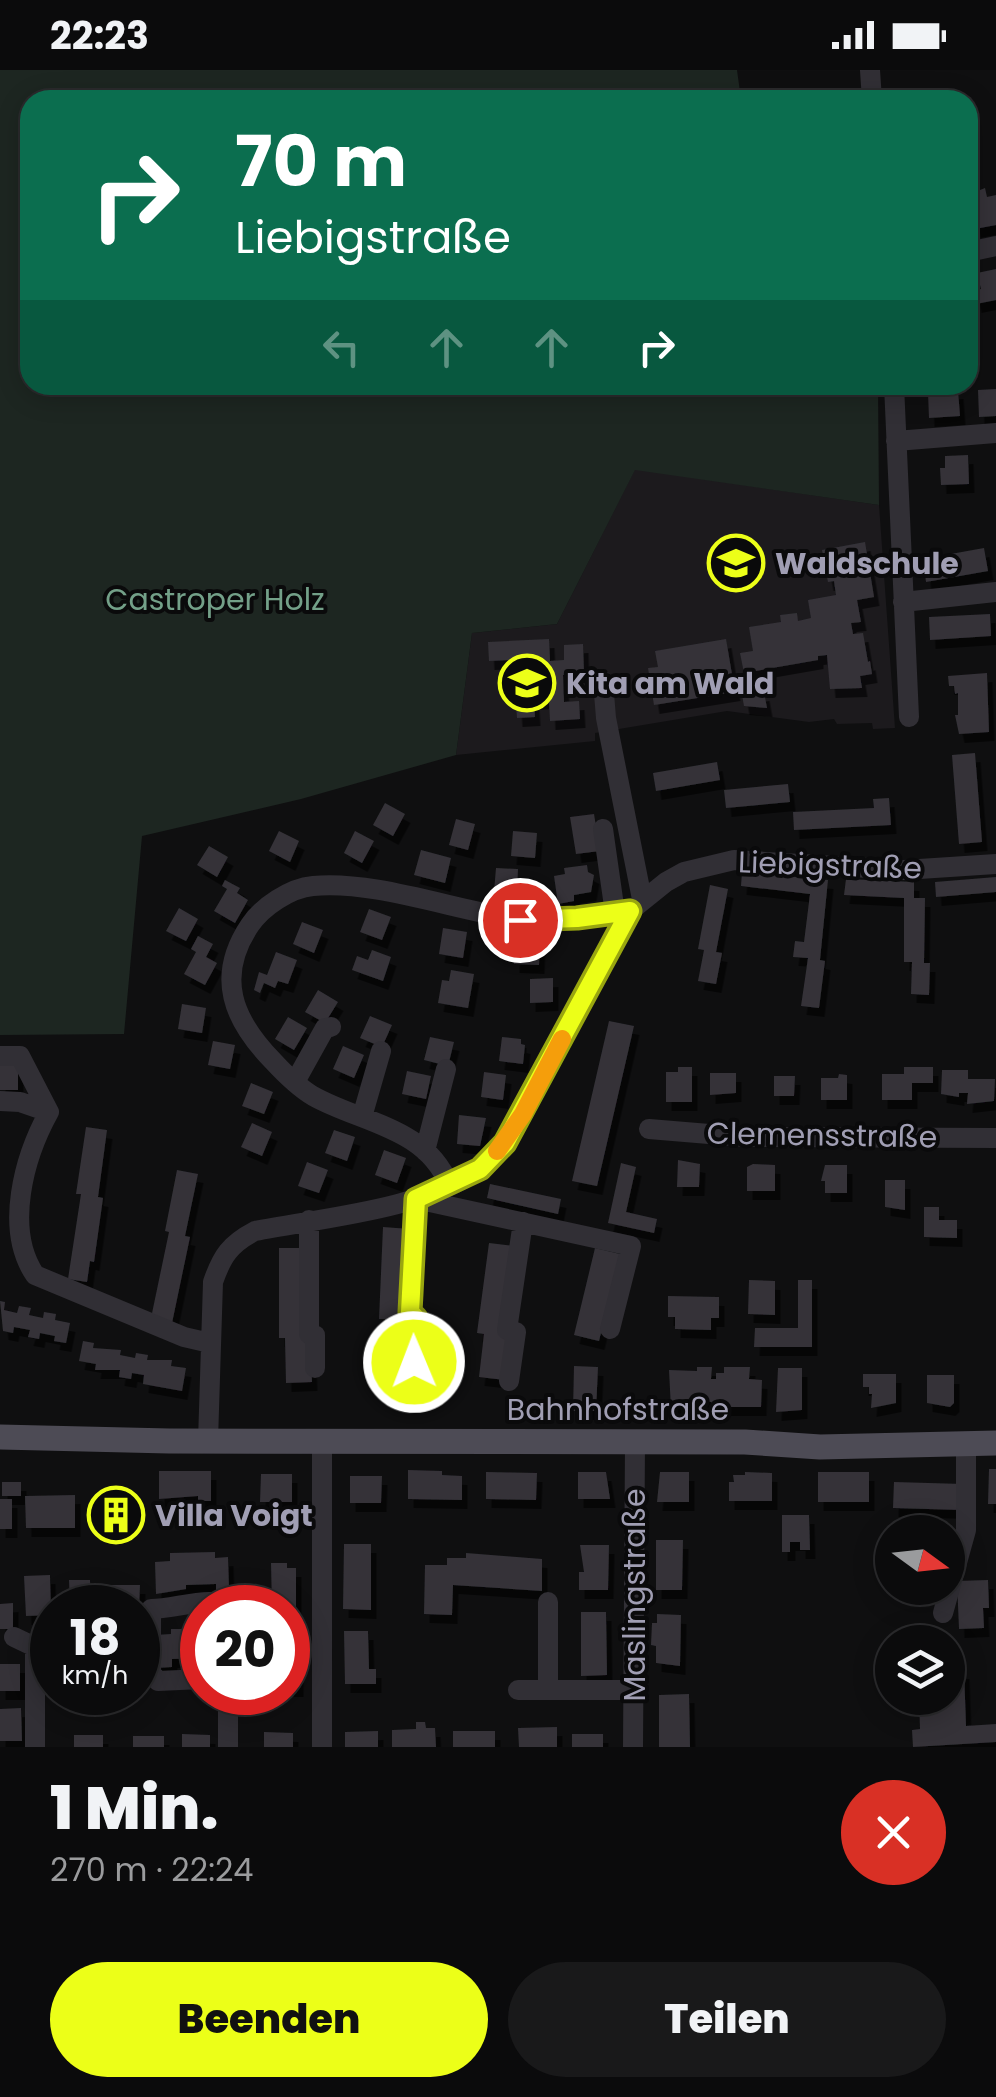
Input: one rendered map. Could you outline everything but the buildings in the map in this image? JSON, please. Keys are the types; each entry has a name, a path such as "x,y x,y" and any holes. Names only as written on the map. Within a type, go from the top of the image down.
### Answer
{"main road":[{"name":"Bahnhofstraße","path":"0,1436 208,1441 745,1442 820,1447 996,1443"}],"street":[{"path":"894,395 909,717"},
{"path":"896,441 996,433"},
{"path":"902,602 996,592"},
{"path":"603,681 629,908"},
{"path":"604,829 629,908"},
{"name":"Liebigstraße","path":"208,1441 212,1282 221,1258 234,1242 255,1231 416,1199 480,1169 505,1143 629,908 684,872 734,860 904,870 996,864"},
{"path":"449,1185 426,1151 389,1126 313,1096 262,1050 238,1015 232,995 231,974 240,940 256,916 300,888 317,886 371,890 520,920 629,908"},
{"path":"295,1082 324,1028 330,1027"},
{"path":"362,1116 381,1051"},
{"path":"0,1056 20,1056 49,1112"},
{"path":"426,1151 446,1069"},
{"path":"0,1101 20,1102 49,1112"},
{"path":"49,1112 28,1155 21,1188 27,1264 35,1275 184,1337 210,1342"},
{"name":"Clemensstraße","path":"649,1129 744,1137 996,1138"},
{"path":"414,1362 416,1318 410,1312 416,1199"},
{"name":"Liebigstraße","path":"416,1199 632,1246 610,1329"},
{"path":"309,1220 309,1334 316,1335 316,1368"},
{"path":"509,1381 516,1332 507,1330 523,1222"},
{"path":"322,1441 322,1747"},
{"name":"Maslingstraße","path":"633,1747 635,1443"},
{"path":"942,1613 966,1530 966,1443"},
{"path":"548,1602 548,1690"},
{"path":"14,1637 30,1646"},
{"path":"518,1690 633,1690"},
{"path":"35,1715 35,1747"},
{"path":"228,1715 228,1747"}],"shaded area":[{"name":"Waldschule","path":"635,469 879,505 895,728 873,729 872,723 837,724 834,719 809,722 727,711 595,733 595,741 456,755 472,633 557,624"}],"green space":[{"name":"Castroper Holz","path":"0,70 737,70 740,90 20,90 20,395 878,395 879,505 635,470 557,624 472,633 456,755 301,799 142,836 124,1034 0,1035"}],"slow traffic":[{"path":"497,1151 523,1114 562,1039"}],"place":[{"name":"Waldschule","path":"736,563"},
{"name":"Kita am Wald","path":"527,683"},
{"name":"Villa Voigt","path":"116,1515"}],"route":[{"path":"414,1362 416,1318 410,1312 416,1199 480,1169 505,1143 630,911 520,920"}]}
